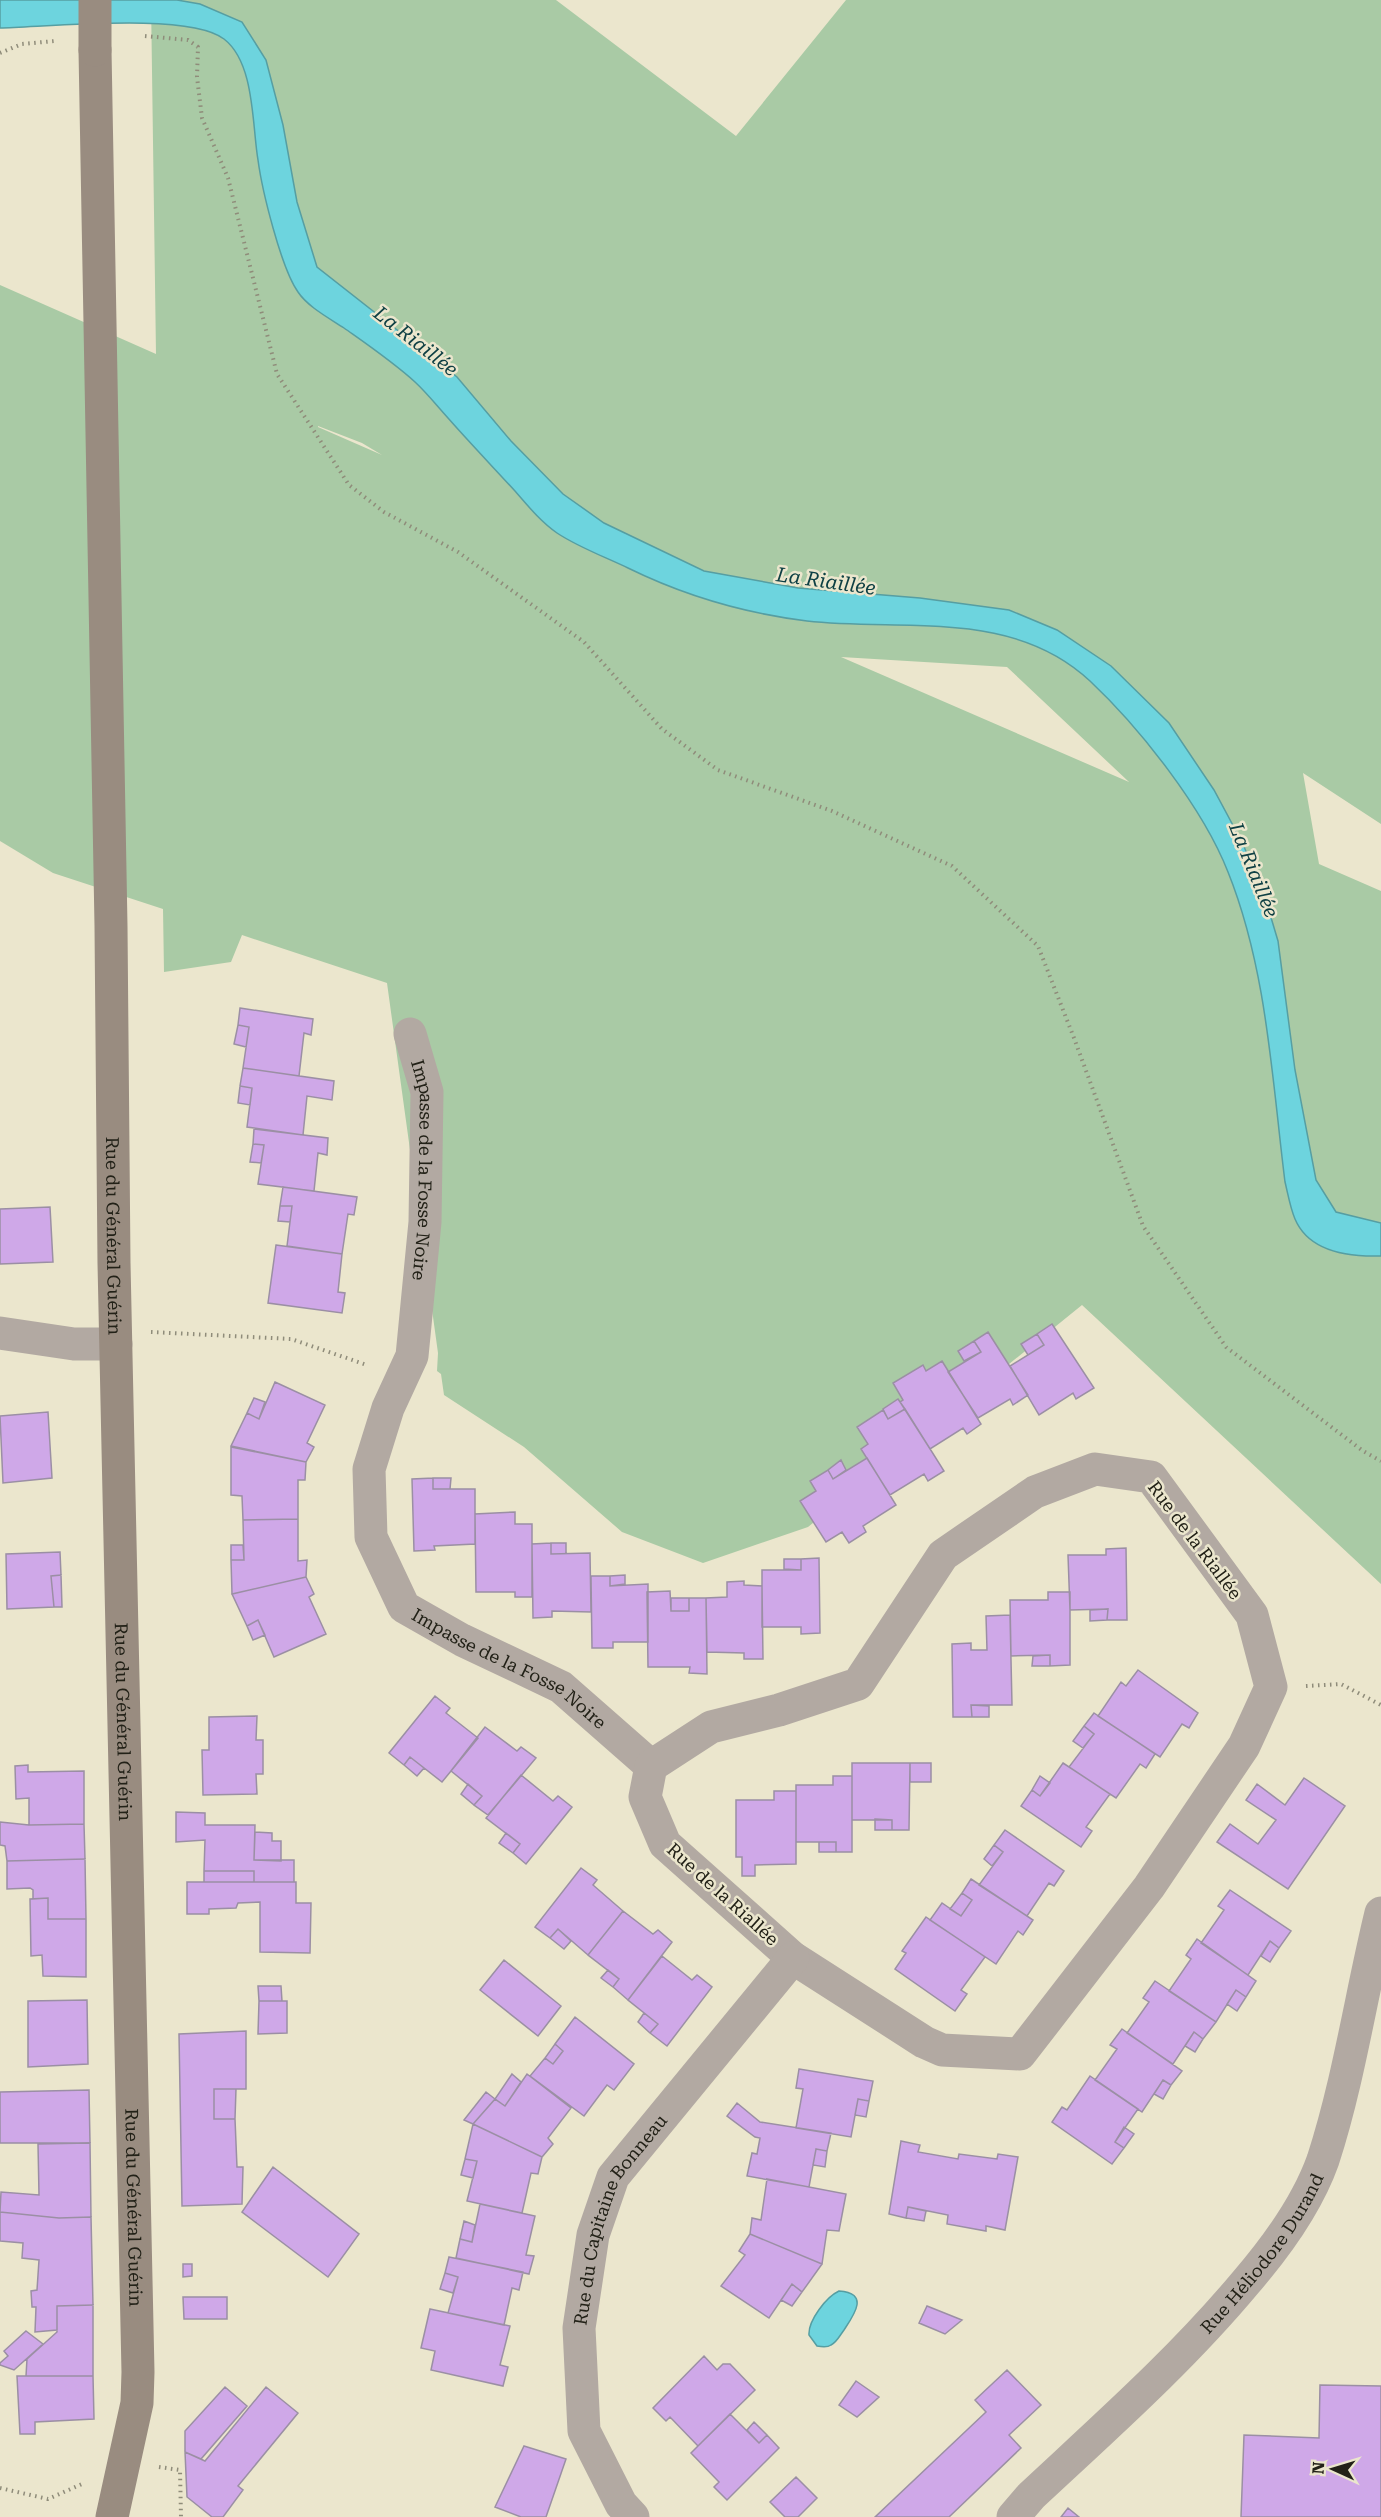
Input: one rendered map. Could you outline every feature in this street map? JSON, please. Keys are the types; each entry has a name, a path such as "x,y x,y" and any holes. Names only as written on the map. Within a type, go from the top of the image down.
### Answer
{"main road":[{"name":"Rue du Général Guérin","path":"94,0 116,1337 138,2372 136,2403 111,2517"}],"street":[{"name":"Impasse de la Fosse Noire","path":"410,1034 427,1092 425,1210 412,1356 388,1408 369,1469 371,1538 404,1607 462,1640 561,1687 651,1766"},
{"path":"0,1333 74,1344 116,1337"},
{"name":"Rue de la Riallée","path":"1095,1469 1151,1477 1252,1615 1271,1687 1244,1746 1149,1887 1020,2054 942,2050 924,2042 793,1958 665,1844 645,1797 651,1766 711,1727 779,1710 858,1684 943,1555 1035,1492 1095,1469"},
{"name":"Rue Héliodore Durand","path":"1013,2517 1031,2496 1164,2372 1217,2317 1261,2265 1298,2213 1322,2161 1359,2017 1381,1913"},
{"name":"Rue du Capitaine Bonneau","path":"633,2517 621,2504 584,2431 579,2328 593,2235 613,2177 793,1958"}],"path":[{"path":"145,36 188,40 198,47 197,77 202,118 228,178 277,374 349,485 384,512 458,552 584,642 662,729 718,770 832,811 952,866 1038,946 1143,1226 1226,1347 1363,1451 1381,1461"},
{"path":"0,53 22,44 55,41"},
{"path":"116,1337 291,1340 402,1377"},
{"path":"1271,1687 1341,1684 1381,1705"}],"green space":[{"path":"151,0 556,0 736,136 846,0 1381,0 1381,824 1303,773 1319,864 1381,891 1381,1584 1082,1305 808,1527 703,1563 622,1532 524,1447 444,1395 441,1374 437,1371 438,1353 387,983 242,935 231,962 164,972 163,909 53,873 0,841 0,285 156,354","holes":["318,427 362,443 382,455","841,657 1007,667 1129,782"]}],"water":[{"path":"0,0 177,0 200,4 242,22 266,60 283,125 297,202 317,267 457,377 511,441 563,494 604,523 704,571 798,588 920,598 1009,610 1057,630 1111,666 1169,723 1214,790 1243,844 1267,904 1278,941 1295,1070 1316,1180 1336,1212 1381,1223 1381,1256 1344,1253 1320,1245 1301,1230 1295,1219 1285,1182 1272,1064 1260,986 1252,947 1228,872 1217,847 1187,796 1149,745 1090,681 1059,658 1027,642 992,633 956,628 807,621 737,608 671,587 565,538 535,514 415,382 380,354 313,307 298,292 285,265 268,209 258,160 247,79 242,63 224,39 207,31 151,23 0,28"},
{"path":"839,2291 854,2296 857,2300 855,2312 835,2342 828,2347 817,2346 809,2335 811,2323 824,2304"}],"building":[{"path":"240,1008 313,1019 311,1035 304,1033 299,1076 243,1068 249,1027 238,1025"},
{"path":"238,1025 249,1027 246,1047 234,1044"},
{"path":"243,1068 334,1081 332,1100 307,1096 303,1135 247,1127 252,1088 240,1086"},
{"path":"240,1086 252,1088 250,1105 238,1103"},
{"path":"254,1129 328,1138 327,1155 318,1153 314,1191 258,1184 264,1145 253,1144"},
{"path":"253,1144 264,1145 261,1163 250,1162"},
{"path":"283,1187 357,1197 354,1215 348,1214 342,1254 287,1246 292,1206 280,1206"},
{"path":"280,1206 292,1206 290,1222 278,1221"},
{"path":"50,1207 53,1262 0,1264 0,1209"},
{"path":"276,1245 342,1254 338,1292 345,1293 342,1313 268,1303"},
{"path":"1052,1324 1094,1388 1076,1399 1073,1393 1039,1415 1010,1366 1044,1345 1037,1334"},
{"path":"988,1332 1028,1395 1013,1405 1010,1399 978,1418 948,1372 981,1352 974,1341"},
{"path":"1037,1334 1044,1345 1028,1355 1021,1344"},
{"path":"974,1341 981,1352 964,1361 958,1351"},
{"path":"942,1361 981,1424 967,1434 963,1428 930,1449 900,1402 903,1400 893,1383 923,1365 926,1371"},
{"path":"275,1382 325,1405 307,1443 314,1447 306,1462 231,1446 247,1413 259,1419"},
{"path":"254,1398 265,1402 259,1419 247,1413"},
{"path":"898,1399 905,1409 888,1419 883,1409"},
{"path":"905,1409 944,1471 928,1481 924,1474 890,1495 861,1449 868,1444 857,1427 883,1410 888,1419"},
{"path":"48,1412 52,1478 3,1483 0,1416"},
{"path":"231,1447 306,1462 305,1480 298,1480 298,1519 243,1520 242,1496 231,1495"},
{"path":"867,1458 896,1505 863,1526 866,1532 849,1543 842,1532 826,1542 800,1501 816,1491 810,1481 828,1470 833,1479"},
{"path":"841,1460 846,1470 833,1479 828,1470"},
{"path":"433,1478 433,1489 475,1489 475,1544 434,1546 435,1550 414,1551 412,1479"},
{"path":"433,1478 451,1478 450,1489 433,1489"},
{"path":"515,1512 515,1524 532,1524 532,1597 515,1597 515,1592 476,1592 475,1514"},
{"path":"298,1519 298,1561 307,1560 306,1577 232,1594 231,1560 244,1560 243,1520"},
{"path":"551,1543 551,1554 590,1553 591,1612 552,1611 552,1617 533,1618 532,1544"},
{"path":"551,1543 566,1543 566,1554 551,1554"},
{"path":"231,1545 243,1545 244,1560 231,1560"},
{"path":"1126,1548 1127,1620 1107,1620 1108,1609 1070,1610 1068,1555 1106,1555 1106,1549"},
{"path":"60,1552 61,1575 51,1576 54,1607 7,1609 6,1554"},
{"path":"819,1558 820,1633 801,1634 801,1627 762,1627 762,1570 801,1570 801,1559"},
{"path":"784,1559 801,1559 801,1570 784,1569"},
{"path":"61,1575 62,1607 54,1607 51,1576"},
{"path":"625,1575 625,1584 610,1586 610,1576"},
{"path":"591,1576 610,1576 610,1586 648,1584 648,1642 613,1642 613,1648 592,1648"},
{"path":"306,1577 314,1594 309,1597 326,1634 274,1657 258,1620 247,1626 232,1594"},
{"path":"744,1581 744,1585 762,1586 763,1659 744,1659 744,1653 707,1652 706,1598 727,1597 727,1582"},
{"path":"670,1591 671,1611 689,1611 689,1598 706,1598 707,1674 689,1673 690,1667 648,1667 647,1592"},
{"path":"1048,1592 1070,1592 1070,1665 1050,1666 1050,1655 1011,1656 1010,1600 1048,1600"},
{"path":"671,1598 689,1598 689,1611 671,1611"},
{"path":"1108,1609 1107,1620 1090,1621 1090,1610"},
{"path":"1010,1615 1012,1705 971,1705 972,1717 953,1717 952,1644 971,1643 971,1650 987,1650 986,1616"},
{"path":"258,1620 265,1635 253,1640 247,1626"},
{"path":"1050,1655 1050,1666 1032,1666 1033,1656"},
{"path":"1138,1670 1198,1713 1189,1728 1182,1724 1160,1757 1098,1716 1121,1682 1126,1686"},
{"path":"435,1696 450,1708 446,1713 478,1738 442,1782 410,1757 404,1765 389,1753"},
{"path":"971,1705 989,1706 989,1717 972,1717"},
{"path":"1094,1713 1155,1754 1146,1768 1140,1764 1116,1798 1069,1767 1094,1734 1084,1726"},
{"path":"257,1716 256,1740 263,1740 263,1774 256,1774 257,1794 203,1795 202,1750 209,1750 209,1717"},
{"path":"1084,1726 1094,1734 1083,1748 1073,1741"},
{"path":"485,1727 517,1751 521,1747 536,1758 488,1815 474,1805 482,1796 451,1771"},
{"path":"410,1757 424,1768 417,1776 404,1765"},
{"path":"852,1763 910,1763 909,1830 892,1830 892,1820 852,1820"},
{"path":"910,1763 931,1763 931,1782 910,1782"},
{"path":"1063,1763 1110,1794 1086,1827 1092,1831 1081,1847 1021,1806 1032,1790 1040,1796"},
{"path":"28,1765 28,1772 84,1771 84,1824 29,1825 29,1798 16,1799 15,1766"},
{"path":"521,1775 553,1801 558,1796 572,1807 526,1864 513,1853 520,1844 486,1818"},
{"path":"833,1776 852,1776 852,1852 836,1852 836,1842 796,1842 796,1785 833,1785"},
{"path":"1040,1776 1050,1783 1040,1796 1032,1790"},
{"path":"1304,1778 1345,1806 1288,1889 1217,1842 1230,1824 1258,1844 1276,1820 1246,1800 1257,1784 1285,1805"},
{"path":"468,1784 482,1796 474,1805 461,1794"},
{"path":"774,1791 796,1791 796,1864 755,1865 755,1876 742,1876 742,1857 736,1857 736,1800 774,1800"},
{"path":"176,1812 205,1813 205,1825 255,1825 254,1860 294,1860 294,1882 254,1882 254,1871 204,1871 205,1840 176,1842"},
{"path":"875,1819 892,1820 892,1830 875,1830"},
{"path":"0,1822 29,1825 84,1824 85,1859 7,1861 5,1846 0,1845"},
{"path":"1005,1830 1064,1871 1054,1886 1049,1883 1027,1916 979,1885 1003,1852 994,1845"},
{"path":"255,1832 272,1833 272,1841 281,1841 281,1861 254,1860"},
{"path":"506,1833 520,1844 513,1853 499,1843"},
{"path":"819,1842 836,1842 836,1852 819,1852"},
{"path":"994,1845 1003,1852 992,1866 984,1859"},
{"path":"85,1859 86,1919 48,1919 48,1898 33,1899 33,1890 30,1888 7,1889 7,1861"},
{"path":"581,1868 597,1880 593,1885 623,1911 588,1955 558,1929 550,1938 535,1927"},
{"path":"204,1871 254,1871 254,1882 204,1882"},
{"path":"971,1879 1033,1920 1023,1935 1018,1931 996,1964 930,1920 942,1903 961,1916 972,1900 962,1893"},
{"path":"187,1882 296,1882 296,1903 311,1903 310,1953 260,1952 260,1902 238,1903 236,1908 209,1909 209,1914 187,1914"},
{"path":"1230,1890 1291,1931 1279,1948 1270,1941 1248,1975 1201,1943 1224,1910 1218,1906"},
{"path":"962,1893 972,1900 961,1916 950,1909"},
{"path":"48,1898 48,1919 86,1919 86,1977 43,1976 42,1955 31,1956 30,1899"},
{"path":"623,1911 653,1934 658,1930 672,1942 628,2000 613,1987 619,1979 588,1955"},
{"path":"926,1917 985,1957 961,1990 967,1994 955,2011 895,1969 906,1953 902,1951"},
{"path":"558,1929 571,1941 564,1949 550,1938"},
{"path":"1197,1939 1256,1981 1246,1997 1236,1990 1216,2022 1169,1991 1191,1959 1186,1955"},
{"path":"1270,1941 1279,1948 1270,1962 1261,1956"},
{"path":"662,1956 692,1980 697,1975 712,1987 667,2046 650,2033 658,2024 628,2000"},
{"path":"504,1960 561,2006 538,2036 480,1990"},
{"path":"608,1970 619,1979 613,1987 601,1978"},
{"path":"1155,1981 1216,2022 1203,2039 1194,2032 1173,2064 1127,2033 1149,2002 1143,1998"},
{"path":"258,1986 281,1986 282,2001 259,2001"},
{"path":"1236,1990 1246,1997 1237,2011 1227,2004"},
{"path":"87,2000 88,2064 28,2067 28,2001"},
{"path":"259,2001 287,2001 287,2033 258,2034"},
{"path":"644,2013 658,2024 650,2033 638,2022"},
{"path":"575,2017 634,2064 614,2090 607,2085 584,2116 530,2076 545,2058 553,2064 563,2051 555,2044"},
{"path":"1122,2029 1182,2071 1171,2085 1163,2080 1142,2112 1095,2080 1117,2049 1110,2045"},
{"path":"246,2031 246,2089 214,2089 214,2119 235,2119 237,2167 243,2167 242,2204 182,2206 179,2034"},
{"path":"1194,2032 1203,2039 1195,2052 1185,2046"},
{"path":"555,2044 563,2051 553,2064 545,2058"},
{"path":"799,2069 873,2081 869,2101 858,2099 851,2137 796,2128 803,2089 796,2088"},
{"path":"512,2074 521,2082 505,2106 495,2099"},
{"path":"527,2074 571,2108 548,2138 553,2144 542,2157 473,2124 495,2099 505,2106"},
{"path":"1090,2076 1138,2109 1115,2142 1124,2148 1112,2164 1052,2122 1062,2107 1067,2110"},
{"path":"1163,2080 1171,2085 1163,2099 1154,2094"},
{"path":"214,2089 236,2089 235,2119 214,2119"},
{"path":"89,2090 90,2143 0,2143 0,2092"},
{"path":"486,2092 495,2099 473,2124 464,2120"},
{"path":"858,2099 869,2101 866,2117 855,2115"},
{"path":"737,2103 760,2122 831,2133 827,2151 816,2149 809,2187 747,2176 752,2153 757,2154 760,2138 755,2137 727,2116"},
{"path":"473,2124 542,2157 538,2174 531,2173 522,2213 467,2201 477,2161 465,2159"},
{"path":"1124,2127 1134,2134 1124,2148 1115,2142"},
{"path":"901,2141 920,2145 918,2152 958,2159 959,2154 997,2159 998,2154 1018,2157 1005,2230 986,2226 986,2231 947,2224 948,2215 908,2207 906,2218 889,2214"},
{"path":"90,2143 91,2217 59,2218 0,2212 1,2192 39,2195 38,2144"},
{"path":"816,2149 827,2151 825,2167 813,2165"},
{"path":"465,2159 477,2161 473,2178 461,2175"},
{"path":"273,2167 359,2234 328,2277 242,2212"},
{"path":"767,2179 846,2194 839,2231 827,2230 822,2264 750,2234 752,2218 761,2220"},
{"path":"480,2204 535,2216 526,2255 534,2256 529,2274 456,2258 460,2239 472,2242"},
{"path":"908,2207 926,2211 924,2221 906,2218"},
{"path":"0,2212 59,2218 91,2217 93,2305 57,2306 57,2330 35,2332 36,2307 32,2307 31,2291 37,2290 39,2260 22,2258 23,2243 0,2241"},
{"path":"464,2221 475,2225 472,2242 460,2239"},
{"path":"750,2234 822,2264 802,2292 792,2284 769,2318 721,2286 745,2255 739,2251"},
{"path":"449,2257 523,2272 519,2290 512,2288 504,2325 448,2313 458,2277 445,2273"},
{"path":"183,2264 192,2264 192,2276 183,2277"},
{"path":"445,2273 458,2277 453,2293 440,2289"},
{"path":"792,2284 802,2292 792,2306 781,2300"},
{"path":"183,2297 227,2297 227,2319 184,2319"},
{"path":"93,2305 93,2376 26,2376 27,2359 57,2332 57,2306"},
{"path":"927,2306 962,2320 945,2334 919,2323"},
{"path":"430,2309 510,2326 500,2365 508,2367 503,2386 431,2370 435,2351 421,2348"},
{"path":"26,2331 43,2344 14,2370 0,2365 8,2356 4,2351"},
{"path":"704,2356 717,2370 723,2364 730,2364 755,2390 698,2446 670,2417 666,2421 653,2408"},
{"path":"1007,2370 1041,2405 1009,2435 1021,2448 949,2517 875,2517 986,2412 975,2400"},
{"path":"17,2376 93,2376 94,2419 35,2422 35,2434 20,2434"},
{"path":"856,2381 879,2397 857,2417 839,2405"},
{"path":"1320,2385 1381,2386 1381,2517 1241,2517 1244,2435 1319,2438"},
{"path":"225,2387 247,2406 201,2459 185,2452 185,2431"},
{"path":"266,2387 298,2413 238,2486 243,2490 223,2517 212,2517 187,2497 185,2452 205,2461"},
{"path":"730,2414 759,2443 767,2435 779,2448 727,2500 714,2487 719,2482 691,2453"},
{"path":"754,2422 767,2435 759,2443 747,2430"},
{"path":"524,2446 566,2459 546,2517 521,2517 495,2507"},
{"path":"796,2477 817,2498 798,2517 785,2517 770,2502"},
{"path":"1068,2508 1079,2517 1061,2517"}],"water label":[{"name":"La Riaillée","path":"416,341"},
{"name":"La Riaillée","path":"826,581"},
{"name":"La Riaillée","path":"1254,870"}]}
